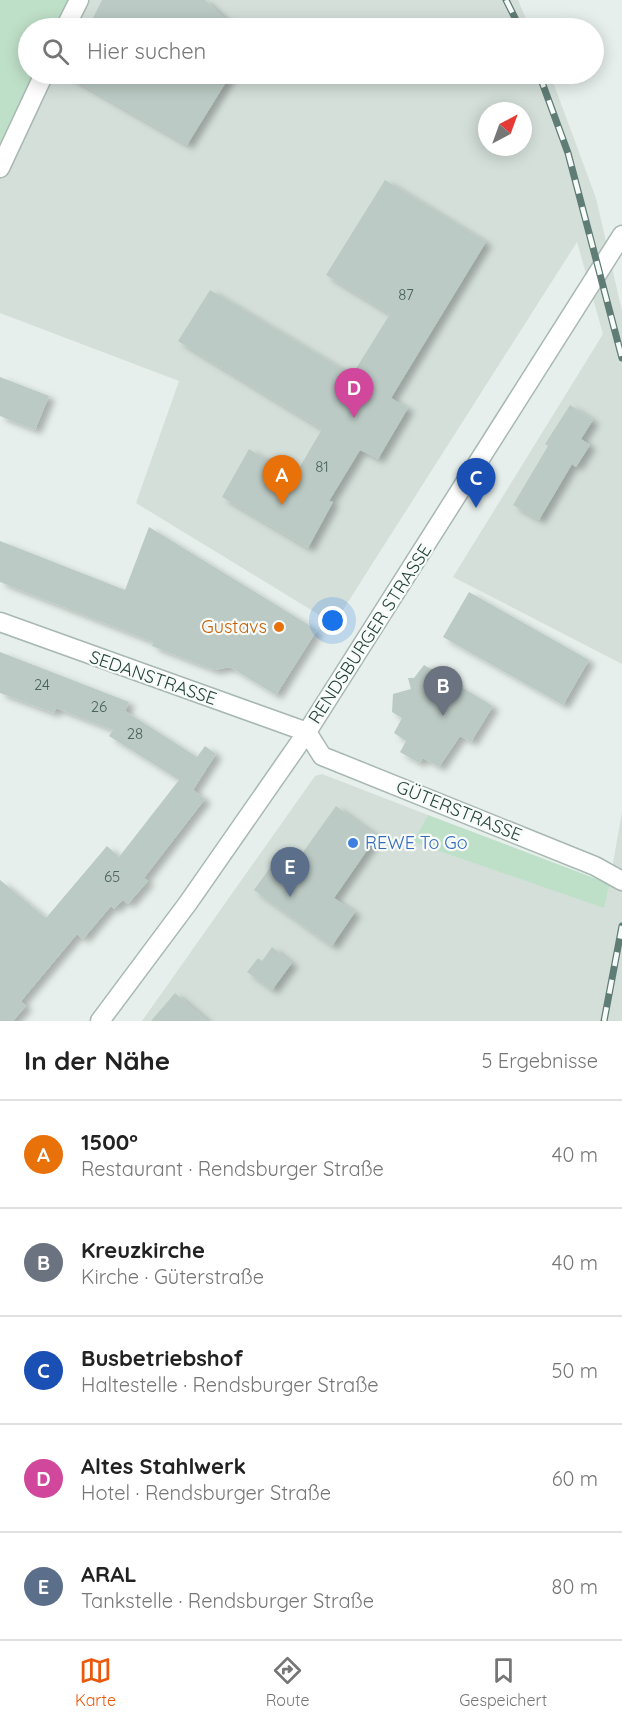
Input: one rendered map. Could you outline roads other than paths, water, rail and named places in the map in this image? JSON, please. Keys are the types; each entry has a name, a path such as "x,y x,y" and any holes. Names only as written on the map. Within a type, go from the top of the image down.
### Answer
{"street":[{"path":"70,18 79,0"},
{"path":"0,168 39,84"},
{"name":"RENDSBURGER STRASSE","path":"100,1021 188,903 307,732 622,235"},
{"name":"SEDANSTRASSE","path":"0,622 307,732"},
{"name":"GÜTERSTRASSE","path":"307,732 322,756 595,866 622,880"}],"railway":[{"path":"506,0 515,18"},
{"path":"543,84 568,153 622,358"},
{"path":"604,1021 622,926"}],"place":[{"name":"Altes Stahlwerk","path":"354,418"},
{"name":"1500°","path":"282,505"},
{"name":"Busbetriebshof","path":"476,508"},
{"name":"Gustavs","path":"279,627"},
{"name":"Kreuzkirche","path":"443,716"},
{"name":"REWE To Go","path":"353,843"},
{"name":"ARAL","path":"290,897"}]}
